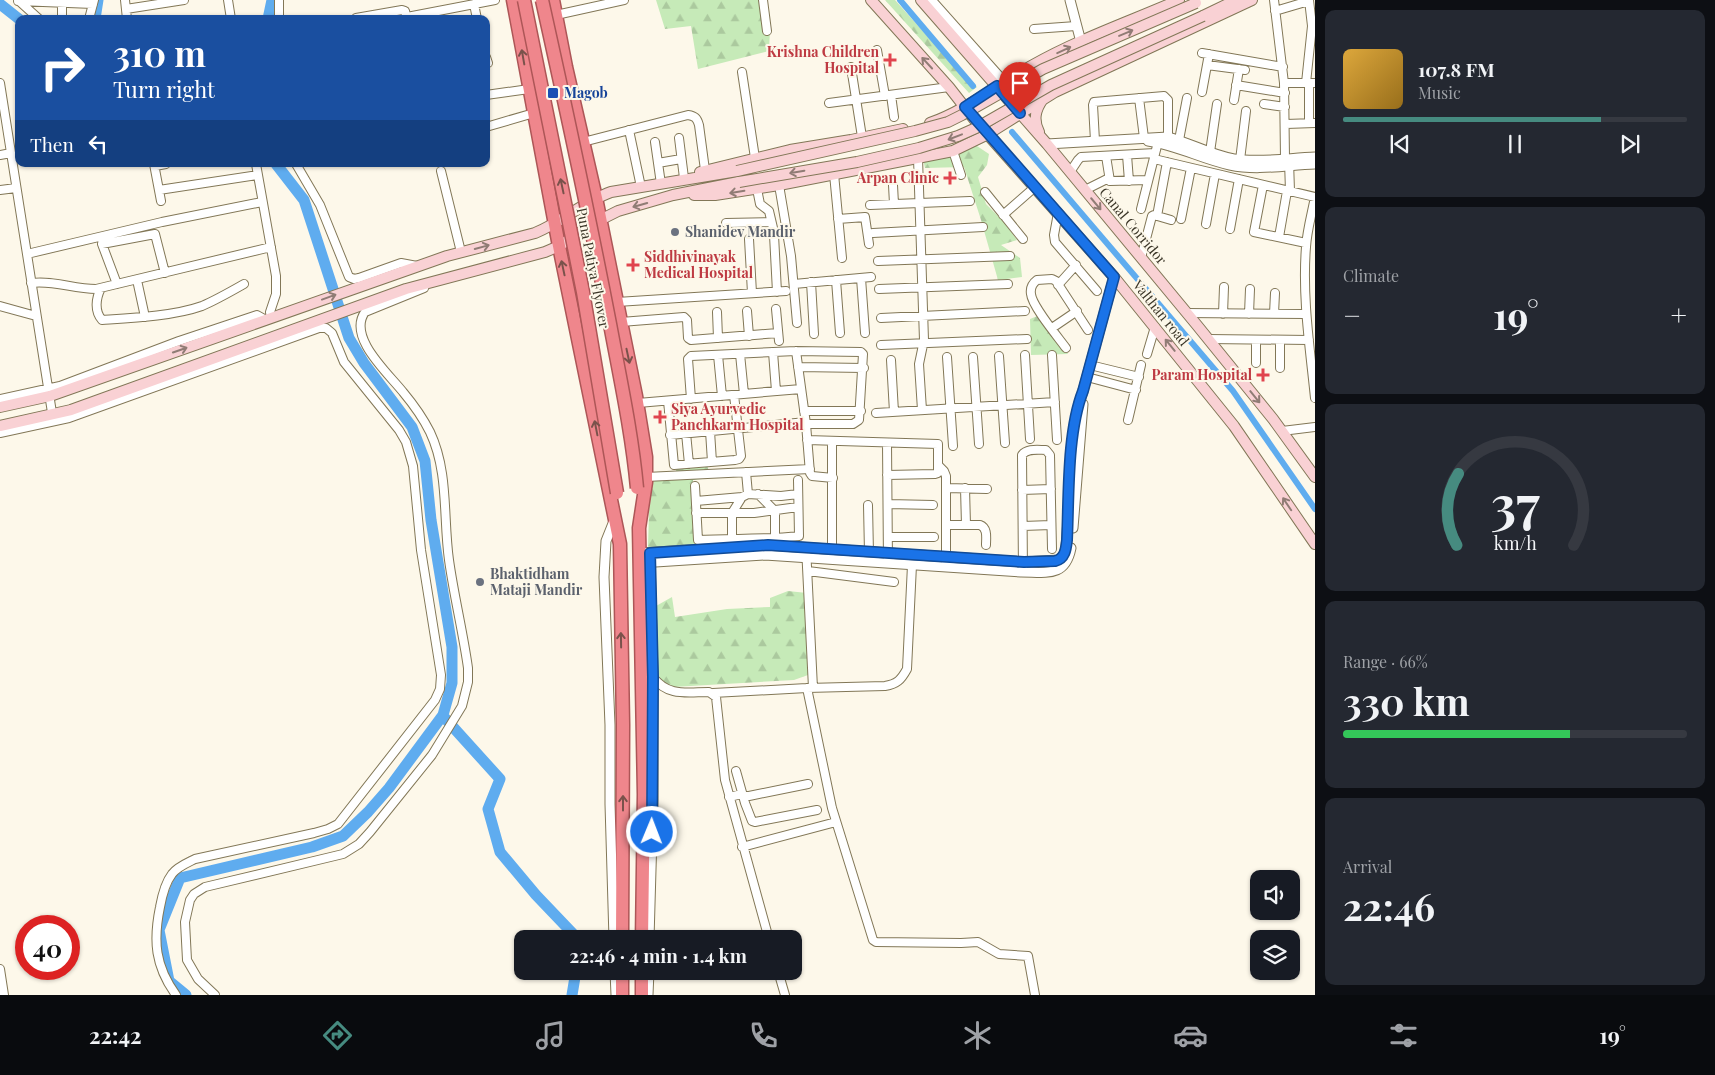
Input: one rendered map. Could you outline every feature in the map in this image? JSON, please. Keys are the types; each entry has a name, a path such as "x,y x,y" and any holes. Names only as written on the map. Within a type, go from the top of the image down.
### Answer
{"highway":[{"path":"513,0 559,246 620,544 623,725 618,914 621,930"},
{"name":"Puna Patiya Flyover","path":"524,0 583,292 617,493 620,544"},
{"name":"Puna Patiya Flyover","path":"542,0 599,268 624,397 635,467 639,528"},
{"path":"553,0 638,403 646,457 646,477 639,528 645,558 647,646 648,790 642,930"},
{"path":"642,903 651,890"},
{"path":"622,980 622,995"},
{"path":"642,980 642,995"}],"main road":[{"name":"Valthan road","path":"871,0 949,87 1155,327 1234,426 1315,544"},
{"name":"Canal Corridor","path":"921,0 1001,84 1020,113 1187,313 1282,432 1315,478"},
{"path":"673,182 705,170 755,158 941,119 965,107 1034,64 1179,0"},
{"path":"0,426 53,418 406,289 545,252 559,246 618,211 673,196 739,182 857,162 919,148 958,136 976,128 1050,85 1236,0"},
{"path":"673,196 715,196 779,186 953,151 988,134 1054,92 1252,0"},
{"path":"0,407 283,314 417,266 461,252 535,233 596,198 611,192 737,171 948,122 1043,69 1199,2"},
{"path":"1044,98 1037,107 1035,124 1047,144"}],"street":[{"path":"18,0 93,2 90,15"},
{"path":"18,0 35,15"},
{"path":"124,0 127,15"},
{"path":"126,9 184,0"},
{"path":"228,0 230,15"},
{"path":"279,0 279,15"},
{"path":"421,15 495,0"},
{"path":"556,15 624,0"},
{"path":"762,0 767,31"},
{"path":"931,0 1001,84"},
{"path":"1070,0 1081,42"},
{"path":"1274,0 1283,67 1288,160 1288,191 1278,237"},
{"path":"62,1 62,15"},
{"path":"1276,11 1309,1 1312,26 1310,83 1312,123 1286,124"},
{"path":"474,4 476,15"},
{"path":"373,15 402,10 405,11 406,15"},
{"path":"1034,29 1076,26"},
{"path":"878,50 894,117"},
{"path":"1202,92 1207,65 1206,53 1283,67"},
{"path":"1207,65 1242,70 1236,85 1234,100"},
{"path":"851,67 862,137"},
{"path":"742,72 755,158"},
{"path":"0,83 53,418"},
{"path":"1284,83 1310,83"},
{"path":"1236,85 1285,93"},
{"path":"829,103 949,87"},
{"path":"490,94 529,89"},
{"path":"1095,141 1094,102 1139,98 1166,97 1168,136"},
{"path":"1139,98 1141,139"},
{"path":"1179,140 1187,98"},
{"path":"1210,152 1217,104"},
{"path":"1264,104 1285,107"},
{"path":"1240,160 1246,110"},
{"path":"490,126 534,113"},
{"path":"583,142 688,115 694,116 699,125 705,170"},
{"path":"629,130 641,187"},
{"path":"1047,144 1168,136 1210,152 1240,160 1288,160 1315,157"},
{"path":"678,138 684,178"},
{"path":"1141,139 1180,148 1202,158 1231,165 1254,167 1288,160 1315,164"},
{"path":"655,142 661,184"},
{"path":"1141,209 1158,142"},
{"path":"953,151 961,175"},
{"path":"0,155 11,153"},
{"path":"1127,155 1129,181"},
{"path":"1106,156 1109,178 1112,182 1148,180"},
{"path":"1070,172 1081,157 1154,156 1167,162 1315,197 1306,244 1305,278 1306,311 1315,398"},
{"path":"918,158 923,316 923,343 919,364 922,410"},
{"path":"658,163 681,159"},
{"path":"1156,216 1167,162"},
{"path":"154,167 161,201"},
{"path":"257,167 276,276 276,294 268,319"},
{"path":"298,167 320,205 350,277 354,279 359,278 401,263 417,266"},
{"path":"1181,219 1191,168"},
{"path":"441,171 461,252"},
{"path":"834,174 842,258"},
{"path":"1206,224 1215,174"},
{"path":"159,190 258,175"},
{"path":"1085,190 1109,178"},
{"path":"1230,229 1239,179"},
{"path":"893,185 894,204"},
{"path":"1262,185 1254,232 1315,246"},
{"path":"779,186 791,256 797,323"},
{"path":"1003,215 1035,187"},
{"path":"0,190 16,188"},
{"path":"757,189 760,204 769,211 777,292"},
{"path":"985,192 1023,239"},
{"path":"870,205 970,200"},
{"path":"101,240 162,222 262,202"},
{"path":"1058,213 1055,242 1097,291"},
{"path":"1141,258 1151,218 1156,216 1171,220"},
{"path":"838,219 865,217 869,244"},
{"path":"726,223 772,229"},
{"path":"873,233 983,228"},
{"path":"27,254 101,240 155,234 165,273"},
{"path":"749,239 752,293"},
{"path":"101,240 117,284"},
{"path":"31,283 44,281 81,289 101,288 271,247"},
{"path":"878,261 1010,256"},
{"path":"1058,285 1076,265"},
{"path":"215,995 198,979 187,960 186,922 190,900 194,894 205,887 342,854 351,850 359,844 432,755 462,706 468,682 468,668 449,559 443,478 436,448 430,432 418,412 384,371 364,342 359,327 360,319 365,312 449,277"},
{"path":"794,284 871,277"},
{"path":"806,552 946,562 1059,560 1064,555 1067,540 1073,437 1078,406 1114,277"},
{"path":"861,278 865,333"},
{"path":"1305,278 1315,278"},
{"path":"1066,348 1034,303 1030,293 1032,285 1037,280 1052,279 1077,311 1088,330"},
{"path":"137,280 145,317"},
{"path":"836,280 840,333"},
{"path":"811,282 814,334"},
{"path":"101,288 97,296 97,303 102,320 145,317 194,308 209,303 244,284"},
{"path":"879,289 1008,284"},
{"path":"1224,287 1224,314"},
{"path":"1249,314 1250,288"},
{"path":"617,302 786,291"},
{"path":"1274,314 1275,293"},
{"path":"0,306 36,316"},
{"path":"1187,313 1274,314 1306,311 1315,308"},
{"path":"621,322 684,317 689,339 749,336 779,337 776,309"},
{"path":"747,311 749,336"},
{"path":"881,318 1024,311"},
{"path":"1052,328 1077,311"},
{"path":"717,312 718,338"},
{"path":"1147,354 1155,327"},
{"path":"0,433 53,418 69,418 284,340 319,328 326,328 332,333 339,352 352,373 399,430 406,442 413,466 421,550 441,675 440,689 435,700 338,824 314,833 195,859 180,866 172,873 162,896 157,921 156,944 161,970 176,995"},
{"path":"881,345 1028,339"},
{"path":"1208,339 1309,340"},
{"path":"1256,340 1256,363"},
{"path":"1280,340 1280,368"},
{"path":"796,351 806,423 810,470 812,476 833,478"},
{"path":"670,435 806,423 857,423 861,411 864,356 861,352 796,351 689,357 691,399"},
{"path":"774,352 776,391"},
{"path":"740,354 744,394"},
{"path":"718,355 722,396"},
{"path":"1025,355 1030,439"},
{"path":"1052,355 1057,440"},
{"path":"973,356 979,444"},
{"path":"999,356 1004,443"},
{"path":"947,357 953,446"},
{"path":"892,360 894,412"},
{"path":"1090,365 1139,377"},
{"path":"1128,420 1141,365"},
{"path":"798,366 864,368"},
{"path":"1087,377 1136,390"},
{"path":"638,403 801,389"},
{"path":"645,558 765,555 832,550 869,553 912,565 946,562 1023,572 1055,571 1066,564 1070,556 1072,544 1083,391"},
{"path":"0,399 49,392"},
{"path":"668,401 674,465 712,462 739,459 741,456 734,395"},
{"path":"876,413 1055,402"},
{"path":"804,411 861,411"},
{"path":"1282,432 1315,427"},
{"path":"710,431 712,462"},
{"path":"686,433 689,464"},
{"path":"807,440 938,444 940,466 938,473 887,475"},
{"path":"832,441 832,550"},
{"path":"887,443 888,559"},
{"path":"1023,572 1022,455 1028,450 1046,450 1049,451 1050,455 1052,549"},
{"path":"940,466 946,473 946,562"},
{"path":"646,477 810,470"},
{"path":"732,538 732,513 745,496 746,472"},
{"path":"695,486 698,540 775,538 799,536 798,480"},
{"path":"946,488 987,489"},
{"path":"965,488 966,525"},
{"path":"1022,490 1051,489"},
{"path":"758,494 775,511 775,538"},
{"path":"696,501 758,494 781,496 798,494"},
{"path":"888,504 933,505"},
{"path":"868,505 869,553"},
{"path":"696,513 775,511 782,508 798,507"},
{"path":"614,520 606,541 604,577 610,724 610,804 618,914 615,930"},
{"path":"946,525 984,526 986,529 986,545"},
{"path":"1023,526 1051,525"},
{"path":"888,537 934,537"},
{"path":"806,552 810,688 832,808 873,940 876,942 978,942 999,954 1028,956 1035,995"},
{"path":"653,677 659,686 667,690 713,693 895,684 902,679 907,669 912,565"},
{"path":"808,571 894,582"},
{"path":"647,646 653,677 648,790 651,890 649,930"},
{"path":"713,693 716,697 718,708 728,797 765,930"},
{"path":"736,771 746,795 745,803 749,817 755,822 817,810"},
{"path":"728,797 808,784"},
{"path":"731,807 745,803"},
{"path":"742,847 836,822"},
{"path":"0,969 4,995"},
{"path":"615,980 616,995"},
{"path":"648,995 649,980"},
{"path":"781,980 785,995"}],"green space":[{"path":"656,0 767,0 770,30 769,51 698,69 691,26 665,29"},
{"path":"885,0 895,0 946,57 977,87 969,93"},
{"path":"974,144 989,154 987,165 978,177 986,204 1005,223 1017,240 1001,245 1020,258 1022,277 998,280 964,167 925,168 923,159"},
{"path":"1040,315 1068,354 1031,355 1030,319"},
{"path":"707,465 711,478 693,480 695,552 778,548 778,560 658,566 648,546 650,480 676,479 676,468"},
{"path":"788,591 807,593 808,675 794,680 673,687 662,681 657,667 656,656 656,606 672,597 675,617 727,609 770,607 770,598"}],"waterway":[{"path":"96,15 98,0"},
{"path":"269,15 272,0"},
{"path":"900,0 973,86"},
{"path":"0,4 15,16"},
{"path":"1012,132 1233,391 1315,509"},
{"path":"186,995 169,981 159,930 180,878 312,847 343,836 389,788 443,715 452,683 452,647 431,520 425,461 412,427 364,363 349,338 304,200 278,167"},
{"path":"443,716 500,779 488,809 500,852 536,895 569,930"},
{"path":"572,995 574,980"}],"place":[{"name":"Krishna Children Hospital","path":"890,60"},
{"name":"Magob","path":"553,93"},
{"name":"Arpan Clinic","path":"950,178"},
{"name":"Shanidev Mandir","path":"675,232"},
{"name":"Siddhivinayak Medical Hospital","path":"633,265"},
{"name":"Param Hospital","path":"1263,375"},
{"name":"Siya Ayurvedic Panchkarm Hospital","path":"660,417"},
{"name":"Bhaktidham Mataji Mandir","path":"480,582"}],"route":[{"path":"652,832 653,677 650,553 768,545 1024,562 1055,561 1064,555 1067,540 1073,437 1078,406 1114,277 965,107 997,86 1020,113"}]}
